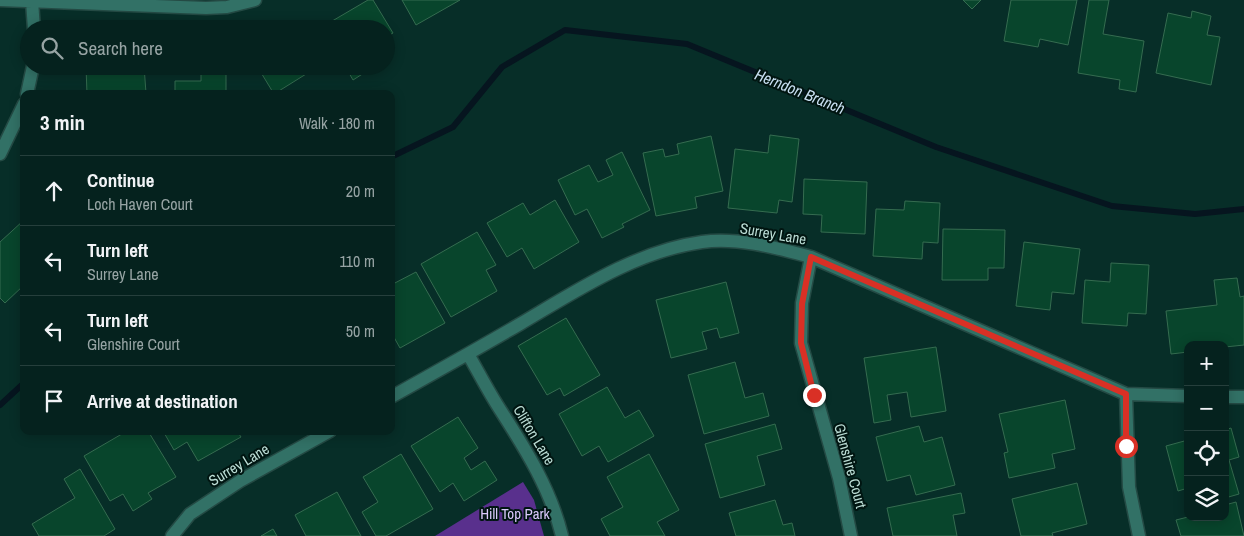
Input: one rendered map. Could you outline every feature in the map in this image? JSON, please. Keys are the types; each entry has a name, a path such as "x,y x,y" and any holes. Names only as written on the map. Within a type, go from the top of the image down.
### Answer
{"street":[{"path":"0,0 206,8 255,0"},
{"path":"32,1 33,20"},
{"path":"28,90 31,75"},
{"path":"0,154 20,112"},
{"name":"Surrey Lane","path":"395,395 601,276 660,253 703,242 776,248 811,257 1126,394 1184,396"},
{"name":"Glenshire Court","path":"811,257 802,304 801,343 838,478 851,536"},
{"name":"Clifton Lane","path":"468,354 500,410 526,448 548,494 562,536"},
{"path":"1126,394 1129,487 1140,536"},
{"path":"1229,397 1244,397"},
{"name":"Surrey Lane","path":"172,536 190,514 240,481 323,435"}],"green space":[{"name":"Hill Top Park","path":"523,482 534,500 544,536 435,536"}],"building":[{"path":"368,0 373,0 385,20 334,20"},
{"path":"402,0 460,0 416,25"},
{"path":"963,0 981,0 972,9"},
{"path":"1011,0 1077,0 1068,45 1040,39 1038,47 1004,41"},
{"path":"1089,0 1109,0 1103,34 1144,41 1136,92 1119,89 1120,80 1078,73"},
{"path":"1192,11 1211,16 1207,35 1220,37 1211,85 1156,73 1168,13 1191,18"},
{"path":"86,75 145,75 146,90 87,90"},
{"path":"201,75 226,75 226,90 175,90 175,81 201,81"},
{"path":"262,75 305,75 280,90 272,90"},
{"path":"350,75 361,75 353,80"},
{"path":"770,135 799,139 792,202 779,200 777,213 728,208 735,149 768,153"},
{"path":"711,136 723,191 695,197 697,208 656,216 643,153 663,149 665,157 679,154 677,144"},
{"path":"622,152 650,210 622,224 624,227 602,238 587,209 575,215 558,180 589,165 598,182 613,175 606,160"},
{"path":"804,179 867,182 865,234 821,232 822,215 803,214"},
{"path":"555,200 579,242 534,269 522,248 507,257 487,223 523,203 530,215"},
{"path":"905,201 940,203 938,243 923,242 922,259 873,256 876,209 904,210"},
{"path":"20,224 20,289 5,303 0,298 0,242"},
{"path":"943,229 1005,230 1004,268 988,268 988,280 942,280"},
{"path":"477,232 496,265 486,270 497,291 451,317 421,264"},
{"path":"1024,242 1080,249 1074,294 1052,292 1050,310 1016,306"},
{"path":"1111,263 1149,265 1146,314 1128,313 1127,326 1082,323 1085,280 1110,282"},
{"path":"416,272 445,323 400,348 395,339 395,283"},
{"path":"1237,278 1240,297 1244,296 1244,345 1229,347 1229,341 1184,341 1184,352 1171,354 1166,311 1217,305 1214,280"},
{"path":"726,282 739,333 720,338 717,328 702,332 707,349 671,358 656,300"},
{"path":"566,318 600,375 564,396 560,388 547,395 518,346"},
{"path":"936,347 946,411 911,417 907,392 887,395 891,420 874,423 864,358"},
{"path":"735,362 745,398 763,393 769,416 704,434 688,375"},
{"path":"607,387 625,418 639,410 654,436 608,462 599,446 582,456 559,414"},
{"path":"1065,400 1075,449 1052,454 1055,468 1009,478 1004,453 1008,452 999,414"},
{"path":"458,417 478,448 464,458 471,470 485,461 497,480 464,501 453,483 440,492 411,446"},
{"path":"775,424 782,449 757,456 765,485 720,498 705,444"},
{"path":"919,426 924,442 942,437 955,485 916,495 910,475 887,481 876,437"},
{"path":"1231,428 1239,457 1229,460 1229,431"},
{"path":"120,435 150,435 176,477 148,493 152,499 133,511 123,494 110,501 84,456"},
{"path":"165,435 240,435 241,437 198,461 187,442 174,450"},
{"path":"1184,441 1184,489 1178,491 1166,446"},
{"path":"401,454 433,509 386,536 376,536 362,512 378,502 363,477"},
{"path":"649,454 679,510 657,522 665,536 610,536 601,519 623,507 607,477"},
{"path":"1229,460 1239,494 1229,497"},
{"path":"80,469 115,529 104,536 39,536 32,524 75,498 64,479"},
{"path":"1077,483 1087,524 1052,533 1053,536 1021,536 1012,499"},
{"path":"337,492 361,536 306,536 295,515"},
{"path":"961,493 965,513 953,515 957,536 893,536 887,508"},
{"path":"775,500 783,525 792,523 795,536 736,536 729,513"},
{"path":"1236,502 1244,536 1181,536 1176,520 1184,518 1184,521 1229,521 1229,504"},
{"path":"273,529 277,536 261,536"}],"waterway":[{"name":"Herndon Branch","path":"395,155 453,127 502,67 565,30 687,44 936,147 1112,206 1195,214 1244,209"},
{"name":"Herndon Branch","path":"0,405 20,387"}],"route":[{"path":"814,395 801,343 802,304 811,257 1126,394 1126,446"}]}
